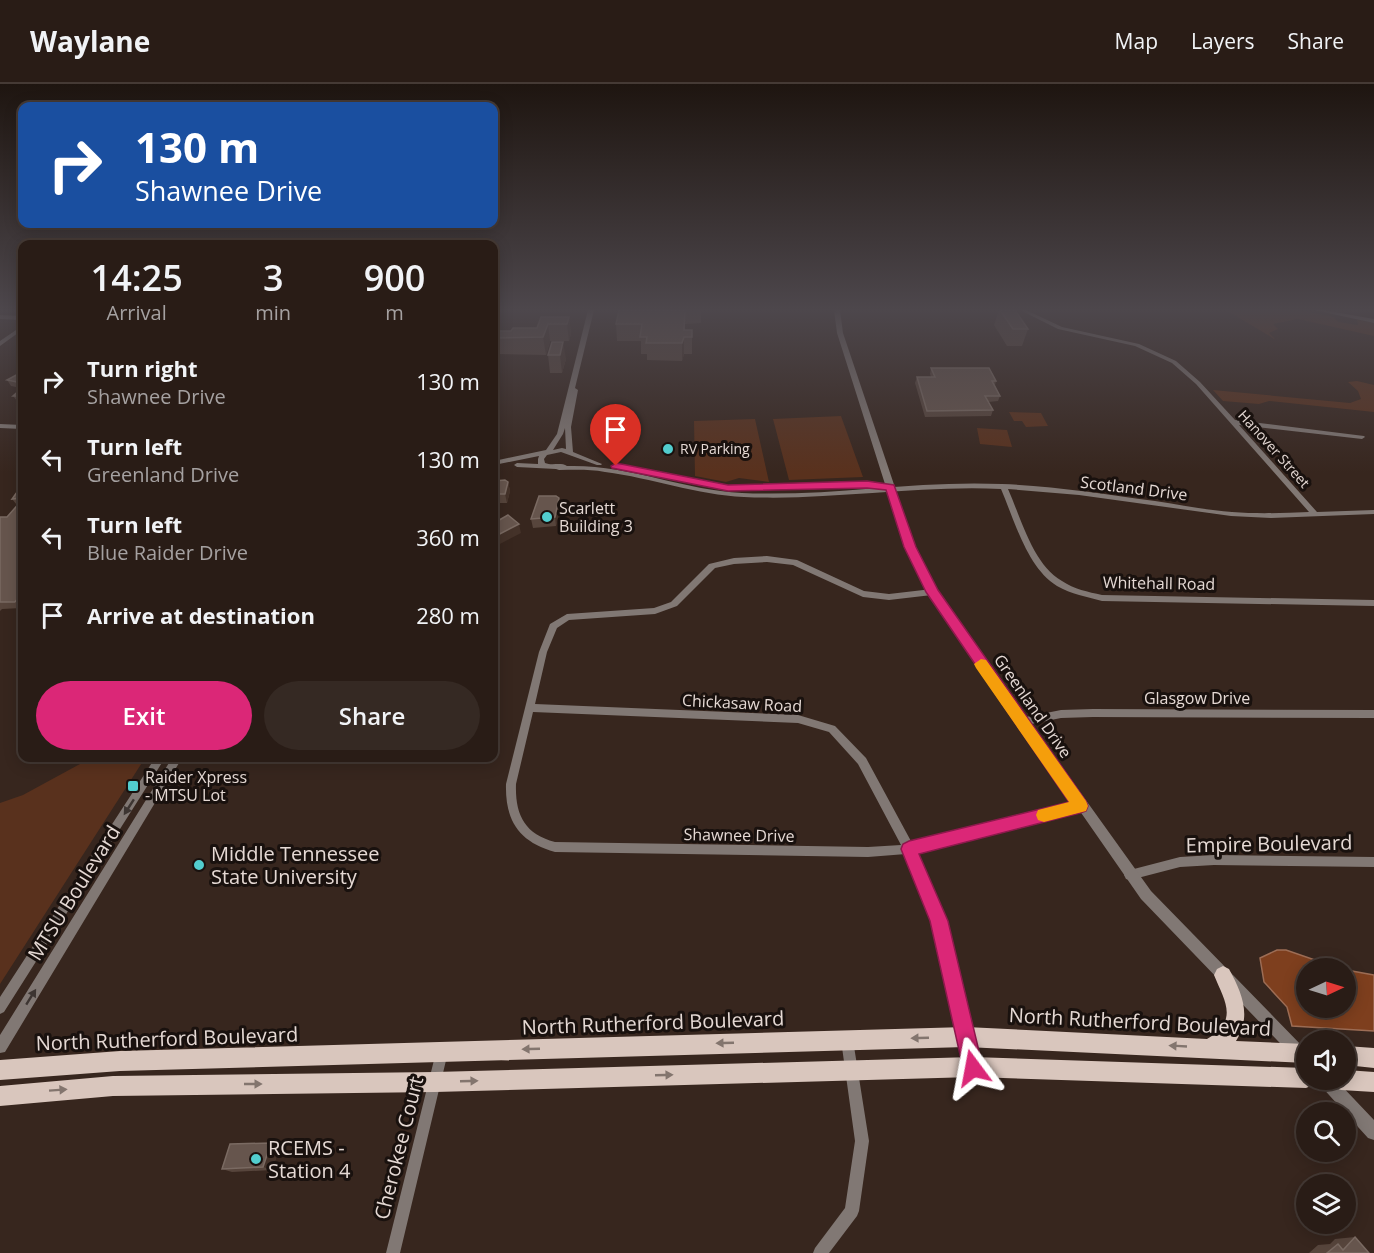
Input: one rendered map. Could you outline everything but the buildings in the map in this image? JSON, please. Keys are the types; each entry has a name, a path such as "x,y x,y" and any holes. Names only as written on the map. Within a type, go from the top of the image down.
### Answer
{"main road":[{"path":"1211,1048 1229,1037 1237,1015 1235,999 1223,975"},
{"name":"North Rutherford Boulevard","path":"0,1071 120,1061 966,1037 1211,1048 1296,1055"},
{"path":"1356,1057 1374,1058"},
{"path":"0,1096 113,1086 435,1082 973,1068 1296,1078"},
{"path":"1356,1081 1374,1082"}],"street":[{"path":"546,466 541,459 556,441 576,365"},
{"path":"559,468 572,461 568,427 582,365"},
{"name":"Greenland Drive","path":"850,365 910,547 932,592 1130,875 1146,895 1296,1048"},
{"name":"Hanover Street","path":"1176,365 1188,373 1316,515"},
{"path":"1233,422 1362,437"},
{"path":"0,426 18,427"},
{"path":"498,464 562,450 595,463 728,488 867,484 890,487"},
{"path":"498,465 525,464 559,468 582,466 703,492 745,495 890,487"},
{"name":"Scotland Drive","path":"890,487 1003,486 1231,514 1316,515 1374,512"},
{"name":"Whitehall Road","path":"1003,486 1038,560 1048,575 1072,590 1101,598 1374,603"},
{"name":"Shawnee Drive","path":"932,592 890,597 863,594 794,562 767,559 734,561 712,566 674,604 655,611 567,617 553,626 529,708 510,798 514,818 522,829 541,844 566,847 868,852 909,849 1080,806"},
{"name":"Chickasaw Road","path":"529,708 798,719 832,729 862,760 909,849 939,921 973,1068"},
{"name":"Glasgow Drive","path":"1021,722 1061,714 1093,713 1374,714"},
{"name":"MTSU Boulevard","path":"0,1008 157,762"},
{"name":"MTSU Boulevard","path":"0,1047 175,762"},
{"name":"Empire Boulevard","path":"1130,875 1180,862 1214,860 1374,862"},
{"path":"820,1253 852,1211 862,1141 848,1040"},
{"name":"Cherokee Court","path":"393,1253 442,1052"},
{"path":"1334,1090 1374,1132"}],"shaded area":[{"path":"1357,381 1374,385 1374,412 1269,401 1259,404 1223,401 1213,390 1350,403 1361,399 1358,391 1348,382"},
{"path":"1009,412 1041,413 1048,426 1026,427 1022,421 1014,421"},
{"path":"841,416 863,477 789,480 773,419"},
{"path":"755,419 769,482 739,478 726,482 695,476 694,421"},
{"path":"977,428 1007,430 1012,447 980,444"},
{"path":"84,762 142,762 0,984 0,803 23,795"},
{"path":"1277,950 1286,950 1309,958 1296,958 1296,1018 1356,1018 1356,972 1374,975 1374,1031 1292,1026 1287,1007 1264,982 1260,958"}],"slow traffic":[{"path":"981,664 1080,806 1044,815"}],"place":[{"name":"RV Parking","path":"668,449"},
{"name":"Scarlett Building 3","path":"547,517"},
{"name":"Raider Xpress - MTSU Lot","path":"133,786"},
{"name":"Middle Tennessee State University","path":"199,865"},
{"name":"RCEMS - Station 4","path":"256,1159"}],"route":[{"path":"616,466 708,486 728,488 867,484 890,487 910,547 932,592 1080,806 909,849 939,921 973,1068"}]}
